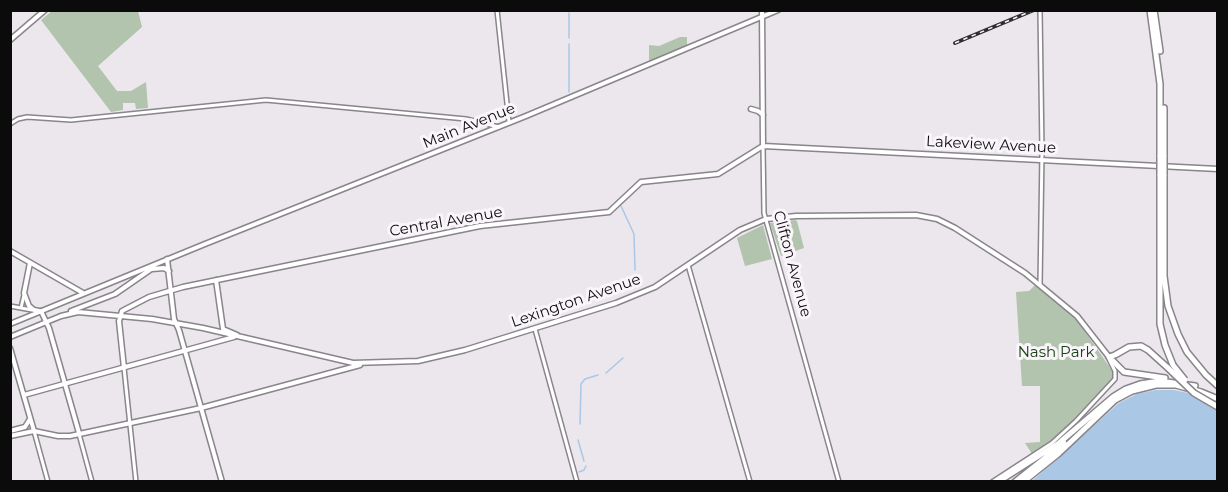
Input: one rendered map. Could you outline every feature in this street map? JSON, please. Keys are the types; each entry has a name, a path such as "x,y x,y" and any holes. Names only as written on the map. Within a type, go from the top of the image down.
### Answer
{"highway":[{"path":"1152,10 1162,107 1160,324 1170,366"},
{"path":"1162,174 1164,276 1171,316 1187,352 1218,386"},
{"path":"1108,357 1115,356 1129,347 1141,346 1170,366 1193,389 1218,406"},
{"path":"1108,357 1117,367 1127,373 1173,380 1195,386 1218,397"},
{"path":"998,482 1059,443 1122,391 1140,384 1171,381 1195,386"},
{"path":"1023,482 1058,454 1115,400 1132,391 1156,385 1176,386 1218,397"},
{"path":"1015,482 1055,451 1102,407"}],"main road":[{"path":"10,40 45,10"},
{"name":"Clifton Avenue","path":"762,10 763,146"},
{"name":"Main Avenue","path":"10,324 499,127 778,10"},
{"path":"751,109 763,115"},
{"name":"Lakeview Avenue","path":"763,146 1218,169"},
{"name":"Central Avenue","path":"121,313 148,297 171,290 480,225 609,212 641,182 718,174 763,146"},
{"name":"Lexington Avenue","path":"61,316 78,312 121,313 197,327 349,362 403,362 438,357 613,305 644,292 740,230 766,219 796,216 873,215 930,217 955,228 1025,273 1077,316 1108,357"},
{"path":"10,251 83,294"},
{"path":"167,260 174,319 222,482"},
{"name":"Main Avenue","path":"10,337 115,294 167,260"},
{"path":"30,263 24,293 26,302 34,310 41,311 47,322 79,433"},
{"path":"151,269 164,268 169,271"},
{"path":"197,327 218,329 220,327 216,280"},
{"path":"121,313 124,368"},
{"path":"220,319 224,330 238,337"},
{"path":"24,395 238,337"},
{"path":"10,348 34,431"},
{"path":"10,436 34,431 58,436 130,423 201,408 367,363"},
{"path":"10,431 25,427 31,418"}],"street":[{"path":"497,10 509,122"},
{"path":"1040,12 1040,285"},
{"path":"10,124 23,117 71,120 266,99 472,120 499,127"},
{"name":"Clifton Avenue","path":"763,146 764,213 839,482"},
{"path":"688,265 750,482"},
{"path":"21,308 24,293"},
{"path":"10,306 34,310"},
{"path":"535,329 577,482"},
{"path":"992,482 1052,443 1083,414 1114,379 1115,371 1108,357"},
{"path":"124,368 136,482"},
{"path":"34,431 48,482"},
{"path":"79,433 92,482"}],"green space":[{"path":"52,11 138,11 142,27 98,66 117,91 131,91 146,82 148,108 136,109 135,103 123,103 123,110 111,112 41,20"},
{"path":"680,37 687,37 687,48 649,64 649,45 659,46"},
{"path":"795,220 804,248 781,256 770,223"},
{"path":"763,225 772,259 745,266 737,238"},
{"name":"Nash Park","path":"1035,285 1075,317 1113,372 1113,378 1066,428 1051,442 1032,454 1025,443 1040,442 1040,386 1022,386 1016,292 1029,291"}],"water":[{"path":"1156,390 1188,393 1217,411 1217,481 1032,481 1119,403 1137,394"}],"waterway":[{"path":"569,13 569,38"},
{"path":"569,44 569,92"},
{"path":"621,206 634,234 635,270"},
{"path":"606,373 623,358"},
{"path":"580,424 581,384 585,379 598,375"},
{"path":"578,440 584,461"},
{"path":"579,472 586,466"}],"railway":[{"path":"955,43 1034,10"}]}
